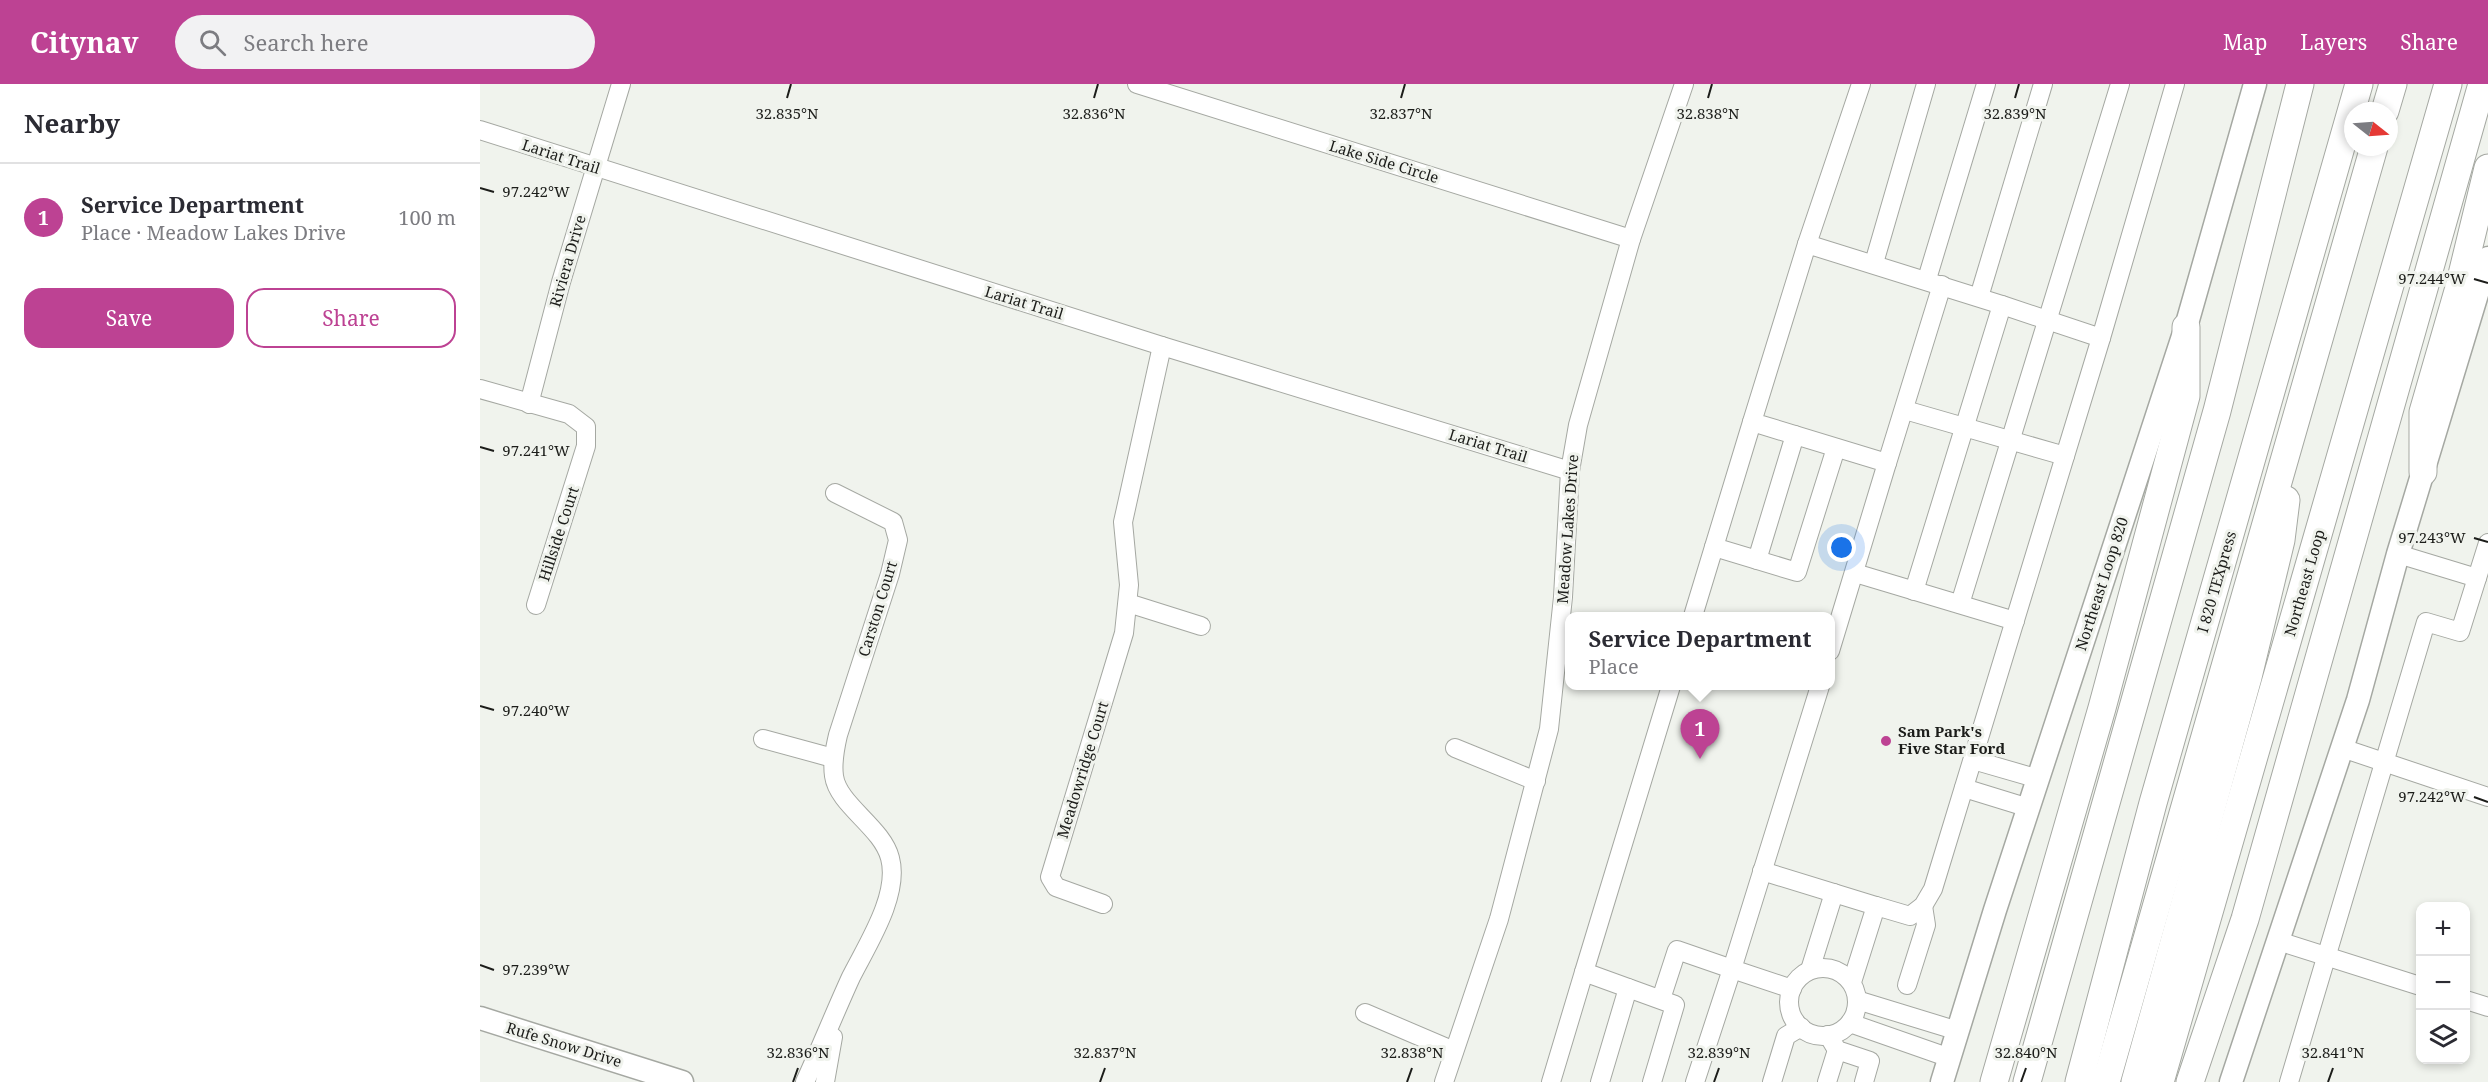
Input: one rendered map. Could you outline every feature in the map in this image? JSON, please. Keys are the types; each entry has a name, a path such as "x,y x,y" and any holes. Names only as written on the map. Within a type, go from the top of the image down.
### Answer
{"highway":[{"path":"2027,1082 2217,411 2300,84"},
{"name":"I 820 TEXpress","path":"2079,1082 2153,803 2359,84"},
{"path":"2388,102 2393,84"},
{"name":"Northeast Loop","path":"2160,1082 2448,84"},
{"path":"2190,1082 2245,919 2482,84"},
{"name":"I 820 TEXpress","path":"2106,1082 2371,156"},
{"path":"2424,472 2423,412 2458,291 2488,168"},
{"path":"1995,1082 2102,708 2186,396 2186,327"},
{"path":"2135,1082 2248,677 2276,563 2281,540 2296,418"}],"main road":[{"name":"Northeast Loop 820","path":"1942,1082 2186,327 2255,84"},
{"path":"2231,1082 2342,748 2488,258"},
{"name":"Rufe Snow Drive","path":"480,1018 682,1082"}],"street":[{"name":"Riviera Drive","path":"530,404 561,282 621,84"},
{"name":"Lake Side Circle","path":"1137,84 1631,239"},
{"name":"Meadow Lakes Drive","path":"1444,1082 1499,919 1549,729 1563,597 1570,471 1578,425 1631,239 1684,84"},
{"path":"1694,612 1808,244 1861,84"},
{"path":"1874,263 1926,84"},
{"path":"1835,635 1905,410 1986,84"},
{"path":"1979,297 2043,84"},
{"path":"1960,604 2120,84"},
{"path":"1762,871 1910,916 1923,906 1933,890 2101,338 2175,84"},
{"name":"Lariat Trail","path":"480,130 1162,346 1570,471"},
{"path":"1808,244 1935,282 2101,338"},
{"path":"1914,591 2002,305"},
{"name":"Meadowridge Court","path":"1102,904 1056,888 1050,877 1124,633 1128,603 1123,522 1162,346"},
{"path":"480,389 530,404"},
{"name":"Hillside Court","path":"530,404 569,414 586,427 586,446 536,605"},
{"path":"1905,410 2065,456"},
{"path":"1752,422 1887,464"},
{"path":"1757,560 1795,435"},
{"path":"1714,547 1797,572 1836,448"},
{"name":"Carston Court","path":"805,1082 885,904 891,861 878,835 839,789 834,777 833,758 838,735 890,574 897,540 893,522 835,493"},
{"path":"2289,1082 2426,622 2460,632 2488,543"},
{"path":"2398,554 2477,578"},
{"path":"1855,573 2015,621"},
{"path":"1128,603 1201,626"},
{"path":"1551,1082 1670,690"},
{"path":"1695,1082 1819,690"},
{"path":"763,739 833,758"},
{"path":"1455,748 1536,781"},
{"path":"2342,748 2488,797"},
{"path":"1973,759 2039,779"},
{"path":"1964,788 2029,808"},
{"path":"1810,970 1834,892"},
{"path":"1827,1082 1832,1043 1850,1023 1854,991 1876,906"},
{"path":"1907,984 1926,925 1923,906"},
{"path":"2278,940 2416,984"},
{"path":"1661,999 1677,950 1792,989"},
{"path":"1864,1082 1870,1061 1800,1027 1790,1009 1792,989 1796,981 1810,970 1821,967 1833,969 1854,991 1958,1031"},
{"path":"1584,972 1675,1005 1652,1082"},
{"path":"1600,1082 1628,988"},
{"path":"2470,1001 2488,1007"},
{"name":"Carston Court","path":"825,1082 839,1006"},
{"path":"1365,1014 1454,1051"},
{"path":"1850,1023 1950,1058"},
{"path":"1772,1082 1785,1036 1800,1027"}],"place":[{"name":"Sam Park's Five Star Ford","path":"1886,741"},
{"name":"Service Department","path":"1700,759"}]}
